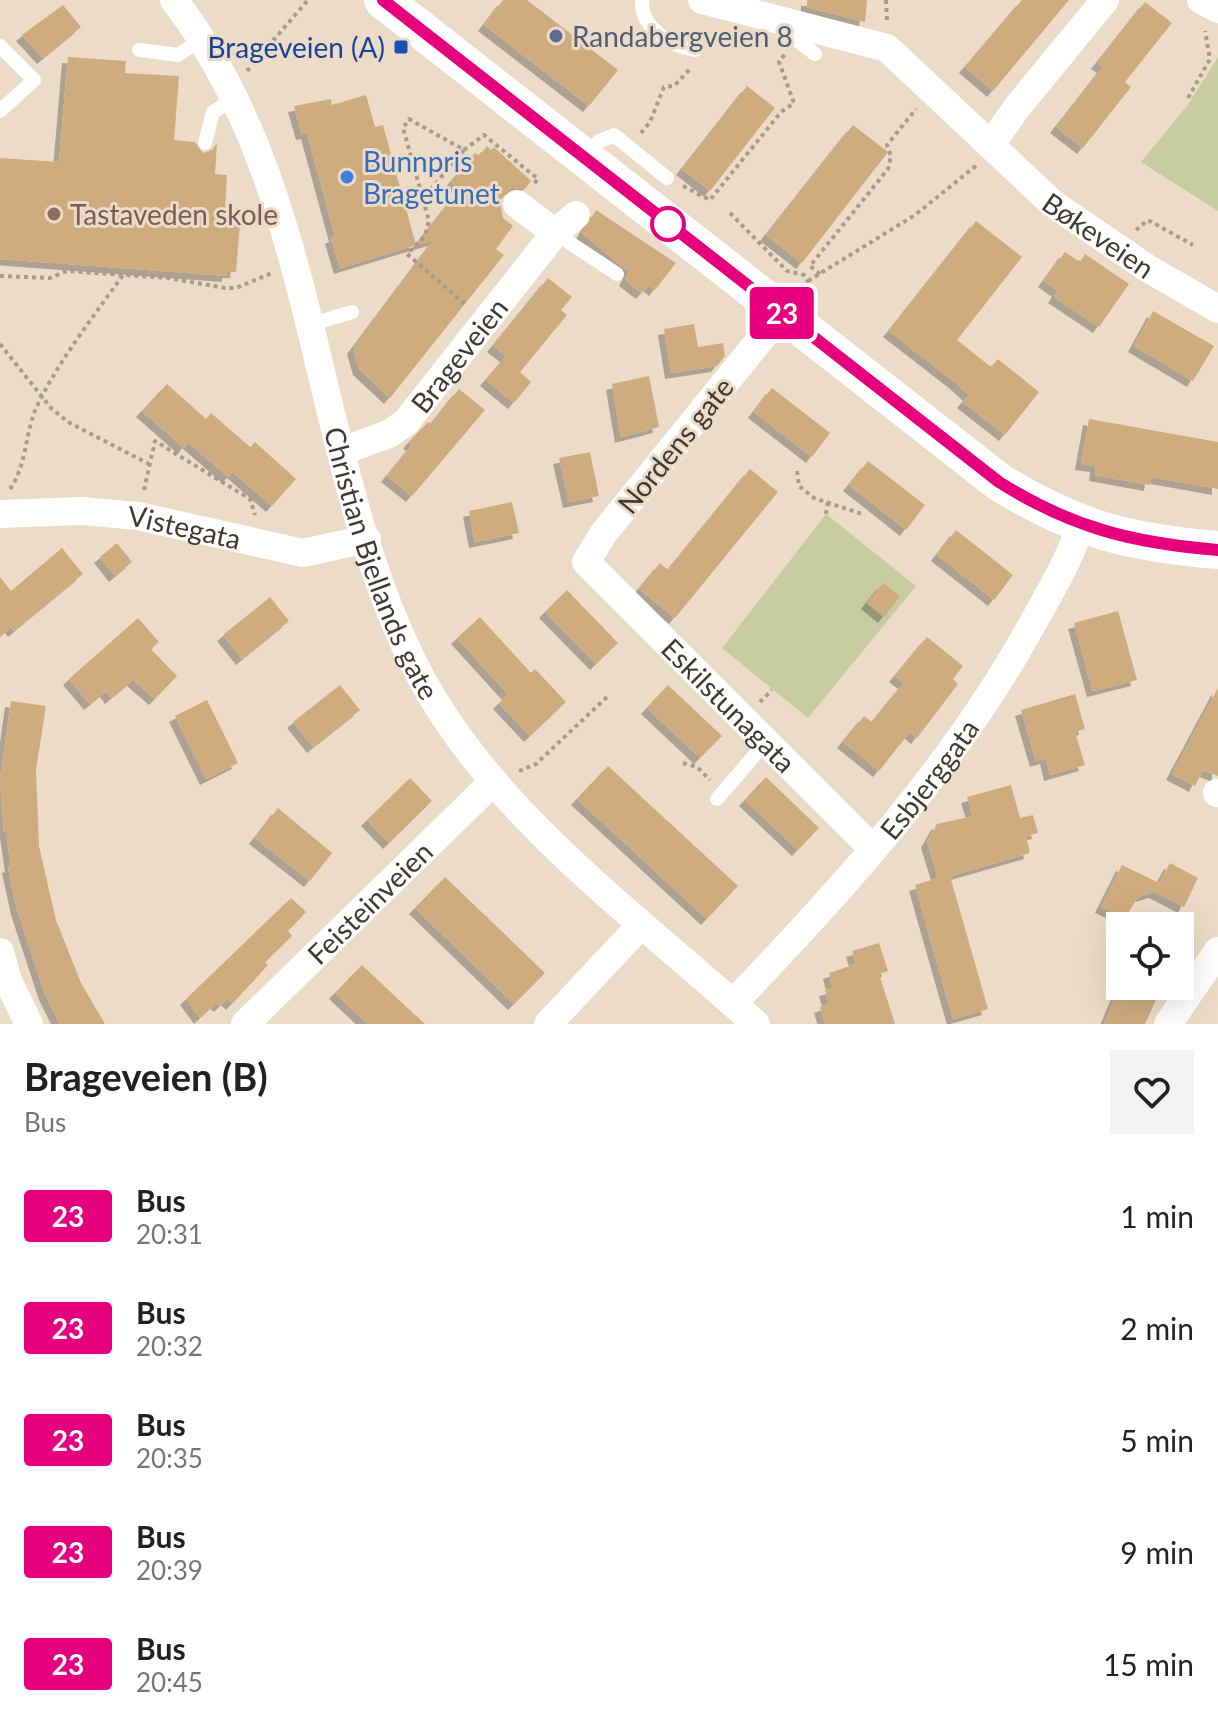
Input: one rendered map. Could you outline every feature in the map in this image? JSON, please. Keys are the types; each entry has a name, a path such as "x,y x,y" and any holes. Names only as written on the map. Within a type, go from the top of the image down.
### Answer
{"main road":[{"path":"383,0 981,469 1020,495 1081,525 1122,538 1218,550"}],"street":[{"name":"Christian Bjellands gate","path":"174,0 240,87 384,593 418,672 440,712 494,781 541,831 641,925 756,1024"},
{"name":"Bøkeveien","path":"702,0 887,48 1052,203 1116,248 1218,309"},
{"path":"991,144 1018,106 1105,0"},
{"path":"517,204 566,224"},
{"name":"Brageveien","path":"342,451 389,434 406,422 566,224"},
{"name":"Nordens gate","path":"586,562 603,534 767,331"},
{"name":"Vistegata","path":"3,503 138,516 303,553 367,539"},
{"name":"Esbjerggata","path":"733,1003 872,848 965,732 1016,657 1068,563 1081,525"},
{"name":"Eskilstunagata","path":"586,562 872,848"},
{"name":"Feisteinveien","path":"245,1024 494,781"},
{"path":"548,1024 641,925"},
{"path":"1168,1024 1218,951"},
{"path":"0,952 8,981 29,1024"}],"lane":[{"path":"642,0 642,14 650,25 676,47 695,50"},
{"path":"796,25 786,32 815,54"},
{"path":"139,50 178,55 203,38"},
{"path":"0,46 34,80 0,111"},
{"path":"205,143 213,112 240,87"},
{"path":"586,160 598,142 614,135 667,178"},
{"path":"566,224 617,274"},
{"path":"309,325 352,312"},
{"path":"720,796 766,742"}],"path":[{"path":"240,87 308,0"},
{"path":"1188,98 1210,59 1206,9"},
{"path":"644,130 664,87 674,86 693,67 695,50"},
{"path":"667,178 710,200 781,112 794,103 779,62"},
{"path":"804,275 888,169 891,156 887,145 933,92"},
{"path":"425,196 464,150 409,119 403,128 425,196 429,221 425,236 407,254 471,310 457,331 469,343"},
{"path":"802,287 915,215 982,161 991,144"},
{"path":"730,213 787,271 804,275 808,281"},
{"path":"1116,248 1148,220 1193,245"},
{"path":"810,266 820,274"},
{"path":"0,276 50,278 67,271 236,288 276,271"},
{"path":"3,503 15,482 30,424 42,397 84,324 123,275"},
{"path":"0,344 42,397 68,422 149,464"},
{"path":"142,497 155,441 250,499 257,523"},
{"path":"797,471 799,486 814,498 865,515"},
{"path":"826,514 828,502"},
{"path":"494,781 536,764 609,695"},
{"path":"683,763 697,767 720,796"}],"green space":[{"path":"1218,57 1218,211 1141,162 1187,106"},
{"path":"826,514 916,586 808,718 722,648"}],"building":[{"path":"503,0 527,0 618,70 589,106 484,25"},
{"path":"807,0 867,0 865,22 807,7"},
{"path":"1022,0 1069,0 993,91 965,67"},
{"path":"1145,2 1172,23 1125,82 1131,87 1083,148 1056,127 1103,67 1097,63"},
{"path":"63,5 81,27 43,58 22,35"},
{"path":"68,57 126,61 125,73 179,76 174,140 195,142 203,153 212,150 217,143 215,174 227,175 225,210 241,211 236,272 228,272 228,276 0,259 0,158 59,162"},
{"path":"747,86 775,108 710,191 682,169"},
{"path":"366,95 375,127 383,125 416,245 340,268 331,238 335,236 307,133 302,134 294,106 331,99 332,105"},
{"path":"853,125 888,152 802,263 766,235"},
{"path":"487,146 491,150 494,147 531,181 525,189 510,189 500,201 503,218 513,226 496,249 504,255 390,398 359,369 353,348 434,240 416,245 460,189 451,182 475,153 479,156"},
{"path":"596,210 676,263 655,290 649,285 642,293 625,280 629,272 582,233"},
{"path":"976,221 1022,257 957,340 991,367 998,359 1039,392 1005,435 963,402 969,395 956,383 889,331"},
{"path":"1065,252 1080,262 1085,254 1129,284 1099,327 1054,297 1058,291 1044,281"},
{"path":"548,278 572,297 561,310 567,315 520,372 531,382 514,403 486,380 506,356 493,346"},
{"path":"1153,311 1214,346 1193,381 1134,346"},
{"path":"694,324 698,347 723,343 725,356 717,366 671,373 664,329"},
{"path":"649,376 659,427 621,437 612,384"},
{"path":"167,384 206,419 211,413 250,447 255,442 296,479 272,506 233,472 228,477 188,442 184,448 142,411"},
{"path":"772,388 830,433 812,457 754,412"},
{"path":"459,389 485,410 412,496 387,476 412,445 409,443 413,438 428,422 431,424"},
{"path":"1089,419 1218,442 1218,489 1151,477 1150,485 1095,475 1096,466 1081,464"},
{"path":"590,452 599,496 569,502 559,458"},
{"path":"868,461 925,505 906,530 849,485"},
{"path":"750,469 778,492 675,618 639,589 660,563 668,570"},
{"path":"512,502 519,533 475,542 469,511"},
{"path":"956,530 1013,575 994,600 937,555"},
{"path":"117,543 132,562 115,576 100,557"},
{"path":"62,548 83,574 14,631 11,627 0,637 0,577 11,591"},
{"path":"883,583 900,596 884,617 867,603"},
{"path":"567,590 618,643 596,664 545,612"},
{"path":"270,597 289,621 242,659 223,635"},
{"path":"1118,611 1137,680 1093,691 1074,623"},
{"path":"480,617 531,673 535,669 566,702 530,736 499,703 508,694 457,638"},
{"path":"138,618 159,642 151,649 177,676 155,699 133,680 111,698 106,691 90,704 69,679"},
{"path":"927,637 963,666 953,679 958,684 917,738 910,732 879,771 843,742 864,716 872,722 904,683 895,676"},
{"path":"340,685 360,710 313,747 293,722"},
{"path":"668,685 722,736 700,758 647,708"},
{"path":"1218,688 1218,776 1203,770 1195,786 1172,774"},
{"path":"1075,694 1085,729 1075,732 1085,765 1050,775 1046,758 1036,761 1021,710"},
{"path":"207,700 238,763 206,779 175,716"},
{"path":"11,701 46,706 36,770 39,846 56,920 81,983 105,1024 60,1024 45,994 17,909 8,867 11,866 4,832 0,780"},
{"path":"608,766 738,886 707,919 577,799"},
{"path":"766,777 819,828 798,850 745,800"},
{"path":"410,778 432,801 389,843 367,820"},
{"path":"1011,785 1020,818 1033,815 1038,833 1026,836 1030,853 950,876 988,1009 953,1019 915,885 938,878 927,842 937,824 973,816 967,797"},
{"path":"278,808 332,853 310,881 255,838"},
{"path":"1170,863 1198,878 1184,907 1155,892 1138,897 1129,912 1112,912 1101,907 1122,865 1159,883"},
{"path":"445,877 545,973 514,1004 415,908"},
{"path":"291,898 306,912 288,931 292,936 265,962 268,965 232,1004 227,999 220,1006 216,1003 200,1018 186,999"},
{"path":"879,943 888,971 879,974 895,1024 825,1024 820,1007 829,1004 825,990 833,988 829,973 856,964 852,951"},
{"path":"362,965 425,1024 368,1024 335,993"},
{"path":"1114,1000 1156,1000 1145,1024 1104,1024"}],"bus line":[{"name":"23","path":"383,0 999,482 1046,509 1097,532 1152,543 1218,550"}],"place":[{"name":"Randabergveien 8","path":"556,36"},
{"name":"Brageveien (A)","path":"401,47"},
{"name":"Bunnpris Bragetunet","path":"347,177"},
{"name":"Tastaveden skole","path":"54,214"}]}
